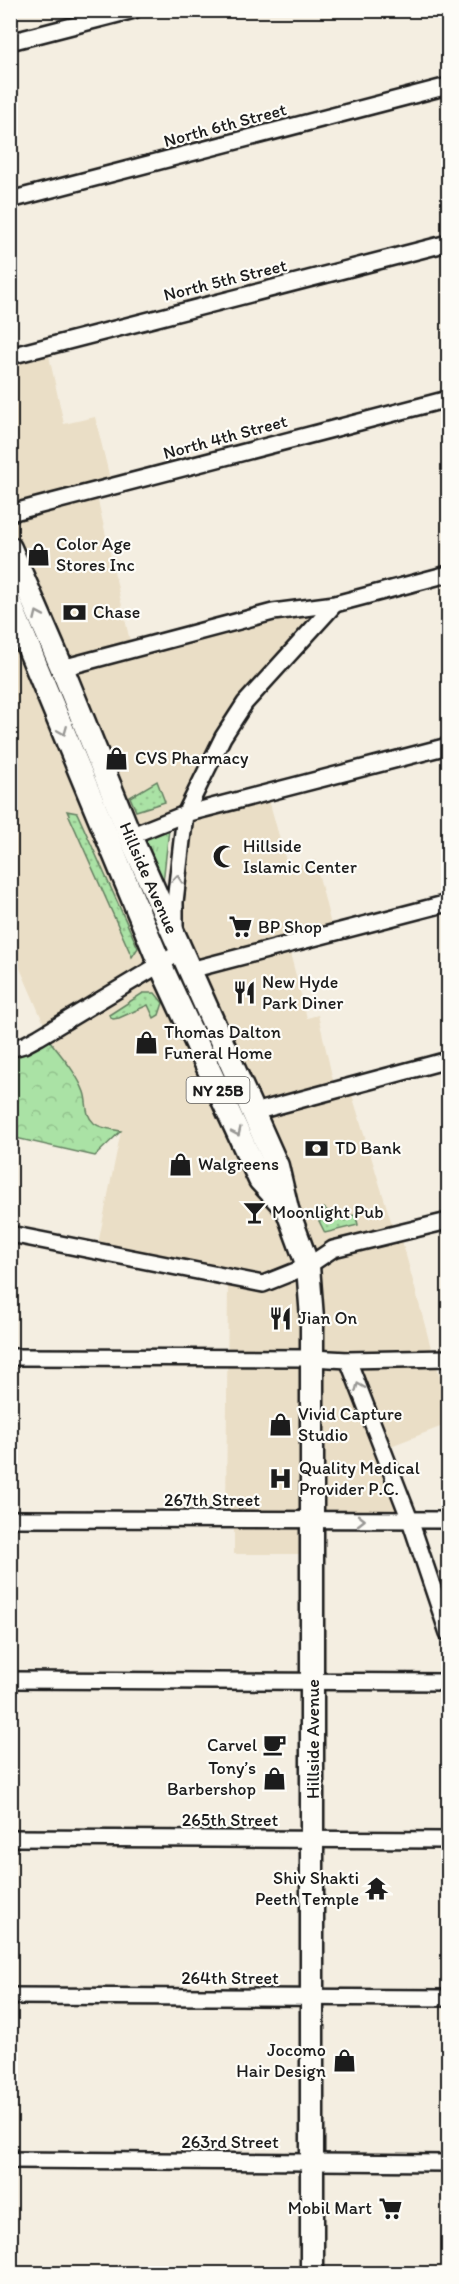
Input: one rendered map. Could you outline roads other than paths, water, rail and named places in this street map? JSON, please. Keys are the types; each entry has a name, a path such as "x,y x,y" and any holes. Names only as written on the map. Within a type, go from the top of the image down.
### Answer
{"main road":[{"name":"Hillside Avenue","path":"10,548 62,668 130,836 277,1166 287,1209 308,1266 312,1358 313,1520 312,2274"},
{"name":"Hillside Avenue","path":"10,603 160,964 260,1180 287,1209"}],"street":[{"path":"10,42 134,10"},
{"name":"North 6th Street","path":"10,200 448,86"},
{"name":"North 5th Street","path":"10,356 448,243"},
{"name":"North 4th Street","path":"10,513 448,399"},
{"path":"62,668 273,612 335,604 448,573"},
{"path":"182,953 175,902 185,814 223,737 245,703 335,604"},
{"path":"130,836 185,814 448,746"},
{"path":"10,1049 39,1037 182,953 448,903"},
{"path":"254,1112 448,1060"},
{"path":"10,1234 263,1284 308,1266 333,1249 448,1221"},
{"path":"10,1357 348,1360 448,1358"},
{"path":"348,1360 410,1520 448,1633"},
{"name":"267th Street","path":"10,1519 448,1520"},
{"path":"10,1680 448,1682"},
{"name":"265th Street","path":"10,1838 448,1840"},
{"name":"264th Street","path":"10,1996 448,1998"},
{"name":"263rd Street","path":"10,2160 448,2163"}],"place":[{"name":"Color Age Stores Inc","path":"38,554"},
{"name":"Chase","path":"75,612"},
{"name":"CVS Pharmacy","path":"117,758"},
{"name":"Hillside Islamic Center","path":"225,856"},
{"name":"BP Shop","path":"240,927"},
{"name":"New Hyde Park Diner","path":"244,992"},
{"name":"Thomas Dalton Funeral Home","path":"146,1042"},
{"name":"TD Bank","path":"317,1148"},
{"name":"Walgreens","path":"180,1164"},
{"name":"Moonlight Pub","path":"254,1212"},
{"name":"Jian On","path":"280,1318"},
{"name":"Vivid Capture Studio","path":"280,1424"},
{"name":"Quality Medical Provider P.C.","path":"281,1478"},
{"name":"Carvel","path":"275,1745"},
{"name":"Tony’s Barbershop","path":"274,1778"},
{"name":"Shiv Shakti Peeth Temple","path":"377,1888"},
{"name":"Jocomo Hair Design","path":"344,2060"},
{"name":"Mobil Mart","path":"390,2208"}]}
